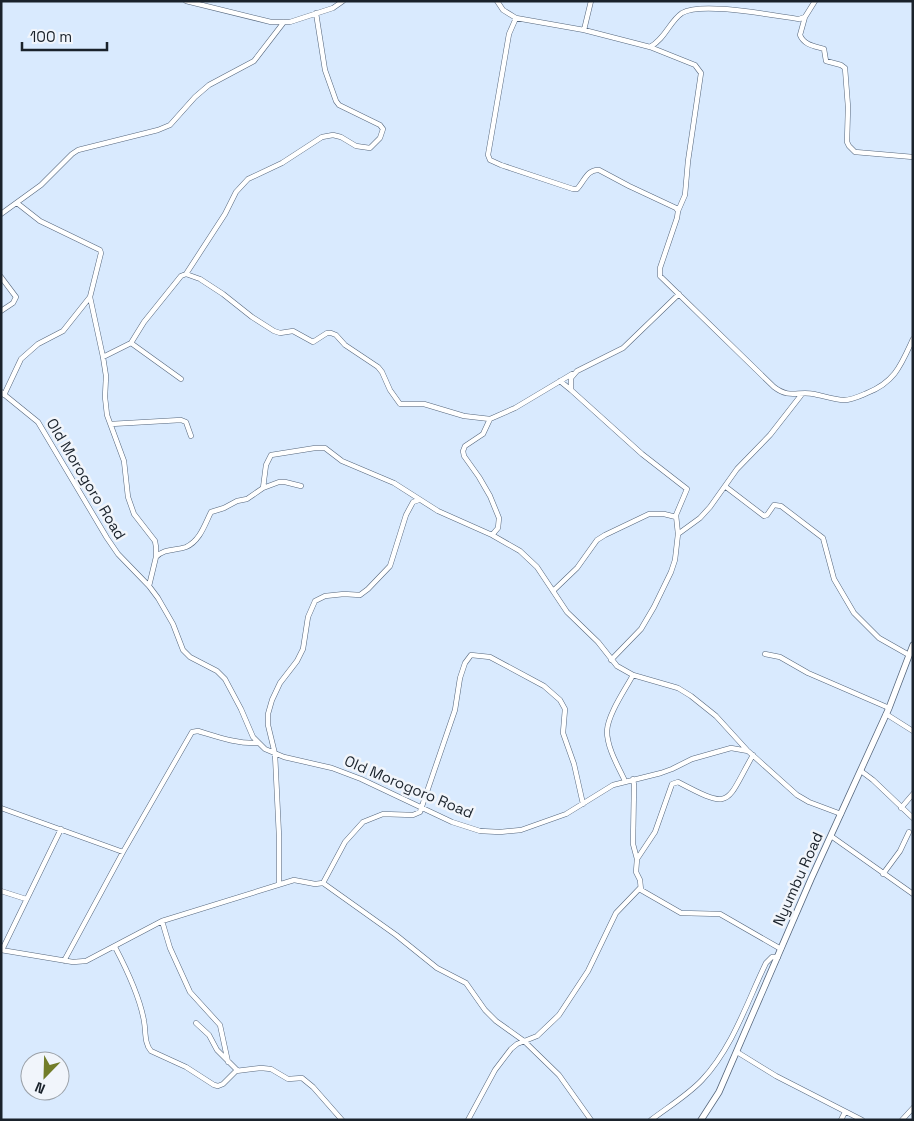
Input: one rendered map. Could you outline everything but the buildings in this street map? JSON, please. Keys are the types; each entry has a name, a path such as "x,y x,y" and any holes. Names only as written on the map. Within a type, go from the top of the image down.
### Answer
{"street":[{"path":"187,2 270,22 284,22 333,8 343,1"},
{"path":"497,1 503,10 516,18 584,30 650,47 695,65 701,73 685,195 660,268 660,276 774,387 784,394 813,394 846,400 855,398 877,389 895,374 913,339"},
{"path":"584,30 591,1"},
{"path":"815,1 805,17 800,35 809,45 824,49 826,61 846,68 847,142 849,146 855,152 913,157"},
{"path":"650,47 660,40 672,22 682,13 695,9 733,11 799,19 805,17"},
{"path":"103,357 131,343 144,322 181,276 186,274 225,214 236,192 248,179 282,163 322,137 333,135 341,137 362,148 370,148 380,138 383,129 380,124 339,105 336,101 325,70 316,13"},
{"path":"516,18 509,34 488,155 490,160 573,189 577,189 593,169 599,170 628,186 671,204 678,211"},
{"path":"1,214 41,185 78,150 158,130 170,125 195,97 209,85 254,61 284,22"},
{"path":"3,394 21,359 38,344 63,330 90,297 100,254 100,250 40,221 17,203"},
{"path":"186,274 223,294 252,317 277,332 293,331 313,342 327,333 336,335 345,345 378,367 400,404 424,404 464,416 490,419 515,408 560,381 623,348 679,294"},
{"path":"1,276 16,297 13,303 1,311"},
{"path":"90,297 106,376 105,397 111,424 124,461 128,497 134,514 155,541 156,557 149,586"},
{"path":"131,343 181,379"},
{"path":"571,390 573,374"},
{"path":"560,381 642,454 686,487 687,491 679,506 676,517 678,534 675,560 654,607 637,635 611,660"},
{"name":"Old Morogoro Road","path":"3,394 38,422 107,538 118,554 149,586 173,624 183,650 190,657 217,671 225,679 242,708 253,737 265,749 275,754 332,768 362,779 422,809 465,827 500,832 536,826 566,814 613,785 672,770 692,759 719,750 731,748 748,751"},
{"path":"678,534 700,518 726,487 737,469 770,435 802,394"},
{"path":"490,419 483,434 465,446 463,451 464,456 490,496 499,518 498,528 492,535"},
{"path":"111,424 180,420 186,422 192,436"},
{"path":"263,488 266,465 271,455 321,447 329,450 346,463 404,489 419,500 449,516 492,535 520,551 538,567 567,612 598,642 617,666 633,675 678,688 691,696 716,716 748,751 797,795 809,802 841,814"},
{"path":"156,557 168,549 185,547 191,544 200,535 211,512 237,501 247,499 263,488 279,482 301,486"},
{"path":"726,487 764,516 774,505 781,506 823,538 834,579 854,613 880,638 909,655"},
{"path":"279,884 275,754 268,725 268,714 272,700 280,683 297,661 303,649 308,617 315,601 325,596 360,595 368,590 390,566 406,515 413,502 419,500"},
{"path":"553,590 577,568 597,540 604,535 649,514 676,517"},
{"name":"Nyumbu Road","path":"701,1120 719,1092 737,1052 830,836 888,711 913,645"},
{"path":"323,883 345,842 363,822 383,814 416,815 422,809 455,710 460,678 465,663 471,654 490,657 544,686 560,700 565,709 563,733 574,764 583,804"},
{"path":"764,654 780,657 808,673 888,711 913,731"},
{"path":"625,781 613,755 607,728 610,718 633,675"},
{"path":"64,961 123,852 192,732 198,731 231,741 258,743"},
{"path":"637,859 655,832 672,784 678,782 705,796 723,800 731,796 753,755"},
{"path":"861,771 913,818"},
{"path":"468,1120 495,1070 511,1049 524,1041 538,1036 559,1015 588,971 616,913 640,888 640,880 636,872 637,859 633,844 633,779"},
{"path":"901,808 913,794"},
{"path":"1,808 123,852"},
{"path":"61,829 2,950 64,961 86,961 162,922 294,880 315,884 323,883 396,935 437,968 466,983 485,1010 496,1021 524,1041 559,1076 591,1120"},
{"path":"883,874 900,851 910,832"},
{"path":"830,836 913,894"},
{"path":"640,888 681,914 709,913 728,917 781,949"},
{"path":"1,891 26,899"},
{"path":"162,922 170,948 190,992 220,1025 228,1062"},
{"path":"115,946 126,967 144,1020 147,1047 151,1051 186,1067 218,1086 238,1071 262,1068 271,1069 288,1079 302,1078 342,1120"},
{"path":"651,1120 687,1093 708,1073 725,1051 766,963 772,957 778,957"},
{"path":"196,1023 210,1035 217,1050 238,1071"},
{"path":"737,1052 776,1076 862,1120"},
{"path":"902,1120 913,1108"},
{"path":"841,1120 845,1112"}]}
